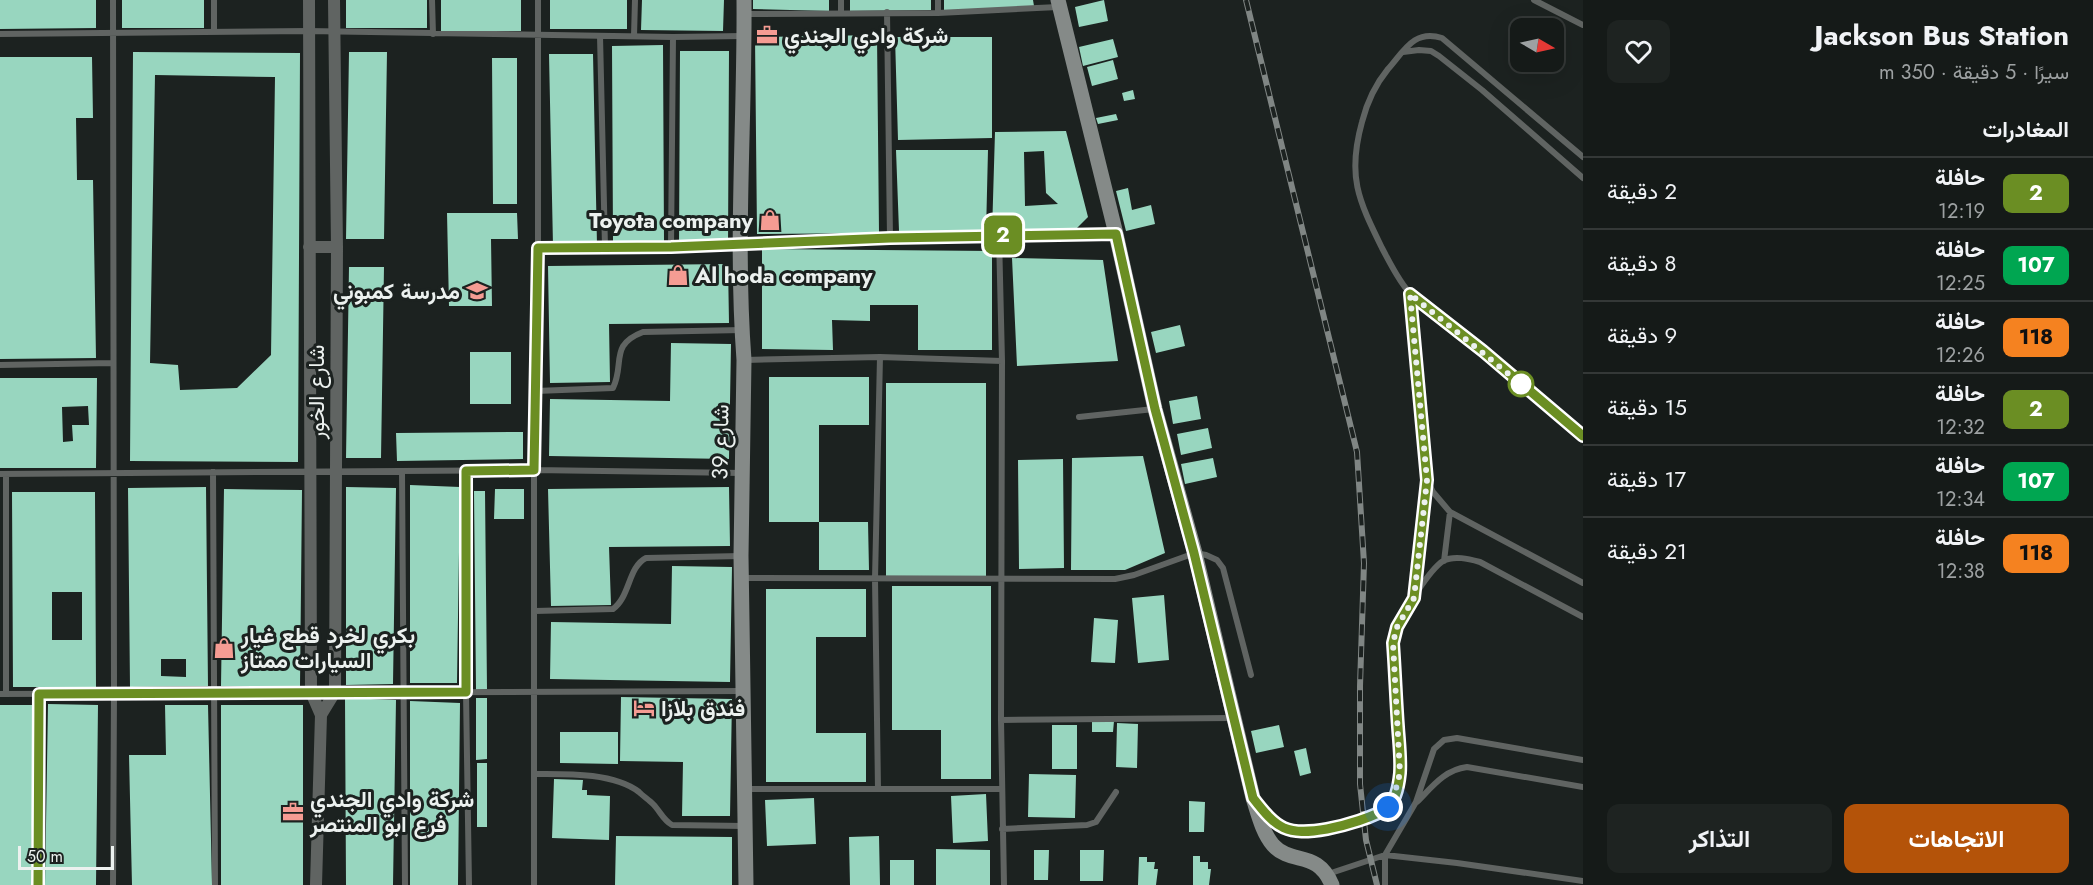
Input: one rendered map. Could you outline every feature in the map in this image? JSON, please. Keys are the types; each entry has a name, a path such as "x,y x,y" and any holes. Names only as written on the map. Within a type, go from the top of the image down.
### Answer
{"street":[{"path":"308,31 309,0"},
{"name":"شارع الخور","path":"321,715 335,692 337,247 334,0"},
{"path":"1059,3 1116,234 1155,409 1194,553 1253,798 1264,831 1273,845 1282,852 1321,867 1329,880"},
{"name":"شارع 39","path":"744,7 742,245 744,360 741,578 746,885"},
{"name":"شارع الخور","path":"308,31 311,692 321,715 316,885"},
{"path":"309,247 337,247"}],"lane":[{"path":"113,0 113,885"},
{"path":"214,0 214,32"},
{"path":"432,0 433,34"},
{"path":"534,885 534,470 538,248 538,0"},
{"path":"634,0 634,36"},
{"path":"841,0 842,14"},
{"path":"938,0 938,13"},
{"path":"1534,0 1583,25"},
{"path":"744,7 842,14 938,13 1059,3"},
{"path":"887,12 890,238"},
{"path":"0,34 308,31 673,37 743,36"},
{"path":"1583,157 1442,38 1427,35 1412,41 1378,80 1366,108 1354,155 1354,171 1368,219 1410,294 1483,351 1583,436"},
{"path":"600,36 605,247"},
{"path":"671,247 673,37"},
{"path":"1402,52 1431,51 1439,56 1482,90 1583,178"},
{"path":"538,248 671,247 890,238 1116,234"},
{"path":"999,236 1002,361 1001,720 1004,885"},
{"path":"1410,294 1427,480 1414,598"},
{"path":"536,391 613,388 618,373 620,348 632,336 643,332 742,330"},
{"path":"744,360 880,357 1002,361"},
{"path":"878,789 875,579 880,357"},
{"path":"0,365 113,363"},
{"path":"1079,417 1155,409"},
{"path":"742,473 534,470 3,474 3,694 744,691"},
{"path":"466,471 469,885"},
{"path":"213,472 215,885"},
{"path":"402,472 405,885"},
{"path":"1427,480 1433,492 1450,512 1583,583"},
{"path":"1444,561 1450,512"},
{"path":"741,578 1115,579 1134,575 1194,553 1206,555 1217,560 1223,568 1251,675"},
{"path":"535,611 613,609 623,599 639,562 646,558 741,556"},
{"path":"1253,798 1271,821 1287,829 1298,831 1331,828 1375,814 1388,807 1393,800 1400,773 1393,643 1397,627 1414,598 1429,576 1444,561 1465,558 1480,562 1583,617"},
{"path":"38,885 39,694"},
{"path":"1001,720 1233,718"},
{"path":"1385,885 1385,855 1416,802 1434,749 1444,740 1457,738 1583,760"},
{"path":"1416,802 1454,768 1467,767 1583,787"},
{"path":"534,774 587,774 625,785 654,805 666,822 672,825 746,826"},
{"path":"745,789 1002,789"},
{"path":"1002,829 1087,825 1096,822 1116,792"},
{"path":"1329,880 1385,855 1457,863 1583,882"}],"building":[{"path":"0,0 96,0 96,28 0,29"},
{"path":"122,0 204,0 204,28 122,28"},
{"path":"346,0 427,0 427,28 346,28"},
{"path":"441,0 521,0 521,31 441,31"},
{"path":"550,0 627,0 627,29 550,29"},
{"path":"642,0 724,0 723,31 641,30"},
{"path":"753,0 829,0 829,11 753,9"},
{"path":"850,0 931,0 931,10 850,11"},
{"path":"944,0 1033,0 1034,6 944,11"},
{"path":"1104,0 1108,21 1079,27 1075,7"},
{"path":"877,35 879,233 757,234 755,37"},
{"path":"895,37 992,37 992,138 898,140"},
{"path":"1113,39 1118,57 1083,66 1079,47"},
{"path":"663,45 664,241 613,241 612,46"},
{"path":"680,51 729,51 728,246 679,245"},
{"path":"133,52 300,53 298,462 130,461","holes":["155,75 275,77 271,355 237,388 180,390 178,365 150,363"]},
{"path":"349,52 387,52 384,239 346,239"},
{"path":"549,54 593,54 597,245 553,246"},
{"path":"0,57 92,57 93,118 76,118 77,180 93,180 96,358 0,359"},
{"path":"492,58 517,58 517,204 493,204"},
{"path":"1113,60 1118,79 1092,86 1087,67"},
{"path":"1133,90 1135,99 1124,101 1122,93"},
{"path":"1116,114 1118,120 1098,124 1096,118"},
{"path":"1066,131 1088,217 1072,233 992,233 995,132","holes":["1044,151 1046,193 1058,204 1025,206 1024,152"]},
{"path":"896,150 988,150 986,233 899,231"},
{"path":"1128,188 1132,210 1151,205 1155,224 1126,231 1116,191"},
{"path":"447,213 517,213 518,239 491,239 492,306 449,306"},
{"path":"762,249 992,251 992,350 918,350 918,305 870,305 870,321 832,320 833,350 762,349"},
{"path":"1012,258 1103,260 1118,361 1017,366"},
{"path":"728,264 729,323 609,324 610,382 550,383 548,266"},
{"path":"349,267 384,267 381,458 346,458"},
{"path":"1180,325 1185,346 1156,353 1151,332"},
{"path":"671,343 731,344 729,459 549,456 550,399 670,401"},
{"path":"470,352 511,352 511,404 470,404"},
{"path":"769,377 869,377 869,425 819,425 819,522 769,522"},
{"path":"0,378 97,378 96,468 0,468","holes":["88,406 89,425 72,425 73,441 63,442 62,407"]},
{"path":"886,383 986,383 986,576 886,576"},
{"path":"1197,396 1201,419 1173,424 1169,401"},
{"path":"1208,428 1212,448 1181,455 1177,434"},
{"path":"523,432 523,459 397,461 396,433"},
{"path":"1143,456 1165,553 1125,570 1071,570 1072,458"},
{"path":"1213,458 1217,477 1185,484 1181,464"},
{"path":"1063,459 1064,568 1019,569 1018,460"},
{"path":"410,485 460,487 457,683 410,683"},
{"path":"206,487 208,686 130,687 128,488","holes":["161,659 186,659 186,677 161,676"]},
{"path":"346,487 396,488 393,684 346,685"},
{"path":"729,487 730,546 609,547 611,605 551,606 548,489"},
{"path":"224,489 302,490 300,687 221,686"},
{"path":"495,489 524,489 524,519 494,519"},
{"path":"474,491 485,491 487,689 476,690"},
{"path":"12,492 95,492 96,687 13,687","holes":["52,592 82,592 82,640 52,640"]},
{"path":"819,522 868,522 869,570 819,570"},
{"path":"672,566 732,567 730,682 550,679 551,622 671,624"},
{"path":"892,586 991,586 991,779 941,779 941,730 892,730"},
{"path":"766,589 866,589 866,637 816,637 816,733 866,733 866,782 766,782"},
{"path":"1164,595 1169,660 1138,663 1132,598"},
{"path":"1094,618 1118,620 1115,663 1091,662"},
{"path":"621,697 732,699 730,816 682,816 683,762 620,761"},
{"path":"345,698 396,700 393,885 346,885"},
{"path":"476,698 487,698 487,759 476,760"},
{"path":"410,701 460,703 458,885 410,885"},
{"path":"48,704 98,705 96,885 45,885"},
{"path":"0,705 34,705 31,885 0,885"},
{"path":"165,705 208,705 212,885 132,885 129,755 166,755"},
{"path":"221,705 303,705 303,885 221,885"},
{"path":"1092,721 1114,721 1113,732 1092,732"},
{"path":"1117,723 1138,724 1137,768 1116,767"},
{"path":"1052,725 1077,725 1077,769 1052,769"},
{"path":"1279,725 1284,747 1256,753 1251,731"},
{"path":"560,732 618,732 618,764 560,763"},
{"path":"1306,748 1311,773 1300,776 1294,751"},
{"path":"477,763 487,763 487,827 477,827"},
{"path":"1029,774 1076,775 1075,818 1028,817"},
{"path":"554,779 583,780 582,790 587,790 587,795 610,796 609,840 552,838"},
{"path":"986,794 988,841 953,843 951,796"},
{"path":"814,798 816,844 767,846 765,800"},
{"path":"1189,801 1205,802 1204,832 1189,832"},
{"path":"616,836 732,837 732,885 615,885"},
{"path":"879,836 880,885 850,885 849,837"},
{"path":"936,849 990,850 990,885 936,885"},
{"path":"1034,850 1049,850 1048,880 1034,880"},
{"path":"1080,850 1104,850 1103,881 1080,881"},
{"path":"1193,856 1200,856 1200,862 1208,862 1208,869 1211,869 1209,885 1193,885"},
{"path":"1139,857 1147,857 1147,862 1155,862 1154,869 1158,869 1156,885 1138,885"},
{"path":"890,860 914,860 914,885 890,885"}],"railway":[{"path":"1246,0 1357,452 1364,563 1360,784 1366,840 1377,885"}],"bus line":[{"name":"2","path":"38,885 39,694 466,692 466,471 534,470 538,248 671,247 890,238 1116,234 1155,409 1194,553 1253,798 1271,821 1287,829 1298,831 1331,828 1375,814 1388,807 1397,788 1400,751 1393,643 1397,627 1414,598 1427,480 1410,294 1483,351 1583,436"}],"place":[{"name":"شركة وادي الجندي","path":"767,35"},
{"name":"Toyota company","path":"770,220"},
{"name":"Al hoda company","path":"678,275"},
{"name":"مدرسة كمبوني","path":"477,291"},
{"name":"بكري لخرد قطع غيار السيارات ممتاز","path":"224,648"},
{"name":"فندق بلازا","path":"644,708"},
{"name":"شركة وادي الجندي فرع ابو المنتصر","path":"293,812"}],"route":[{"path":"1388,807 1393,800 1400,773 1393,643 1397,627 1414,598 1427,480 1410,294 1521,384"}]}
